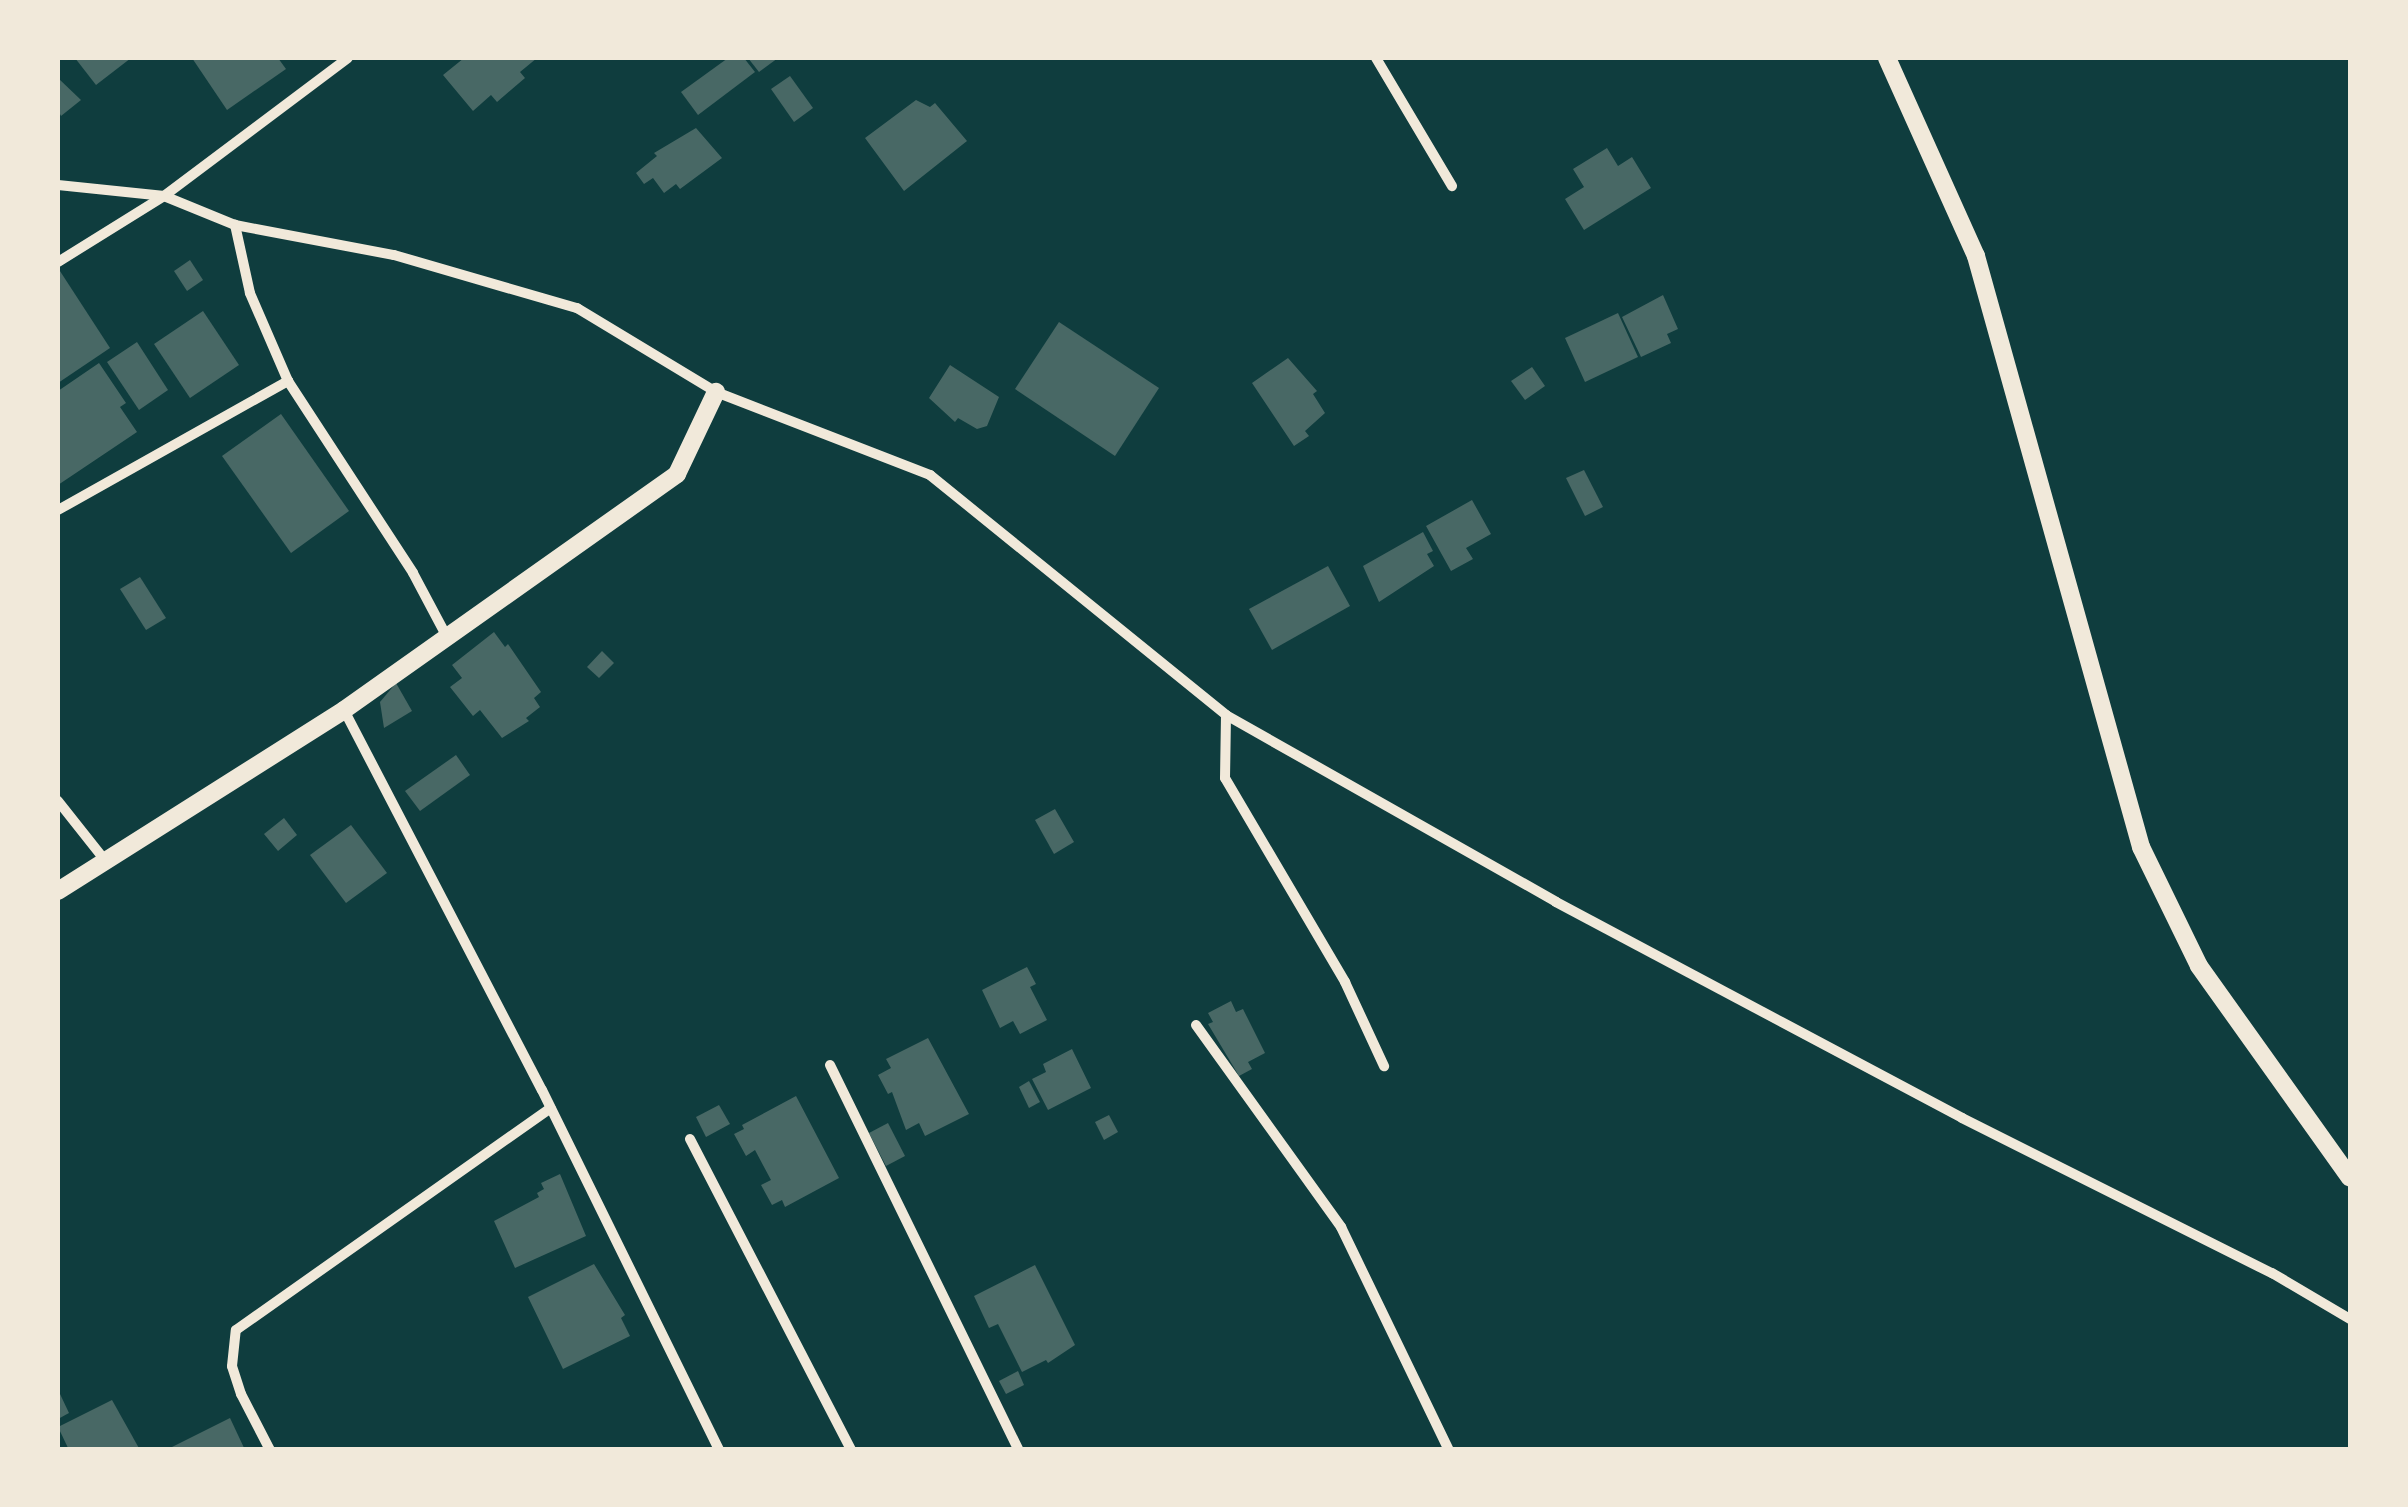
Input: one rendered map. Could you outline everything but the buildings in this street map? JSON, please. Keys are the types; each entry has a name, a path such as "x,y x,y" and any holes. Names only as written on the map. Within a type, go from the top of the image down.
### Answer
{"street":[{"path":"58,262 164,196 348,58"},
{"path":"1376,58 1452,186"},
{"path":"1887,58 1976,256 2141,847 2199,966 2350,1178"},
{"path":"58,184 164,196 235,225 394,255 577,308 716,392 930,475 1226,715 1556,902 1962,1118 2272,1273 2350,1319"},
{"path":"235,225 250,293 288,381 413,574 446,635"},
{"path":"58,510 288,381"},
{"path":"58,891 344,710 677,474 716,392"},
{"path":"344,710 551,1108 718,1450"},
{"path":"1226,715 1225,778 1345,982 1384,1066"},
{"path":"58,800 104,859"},
{"path":"1196,1025 1341,1227 1449,1450"},
{"path":"830,1065 1019,1450"},
{"path":"270,1450 241,1394 232,1366 230,1348 236,1330 551,1108"},
{"path":"690,1139 851,1450"}]}
